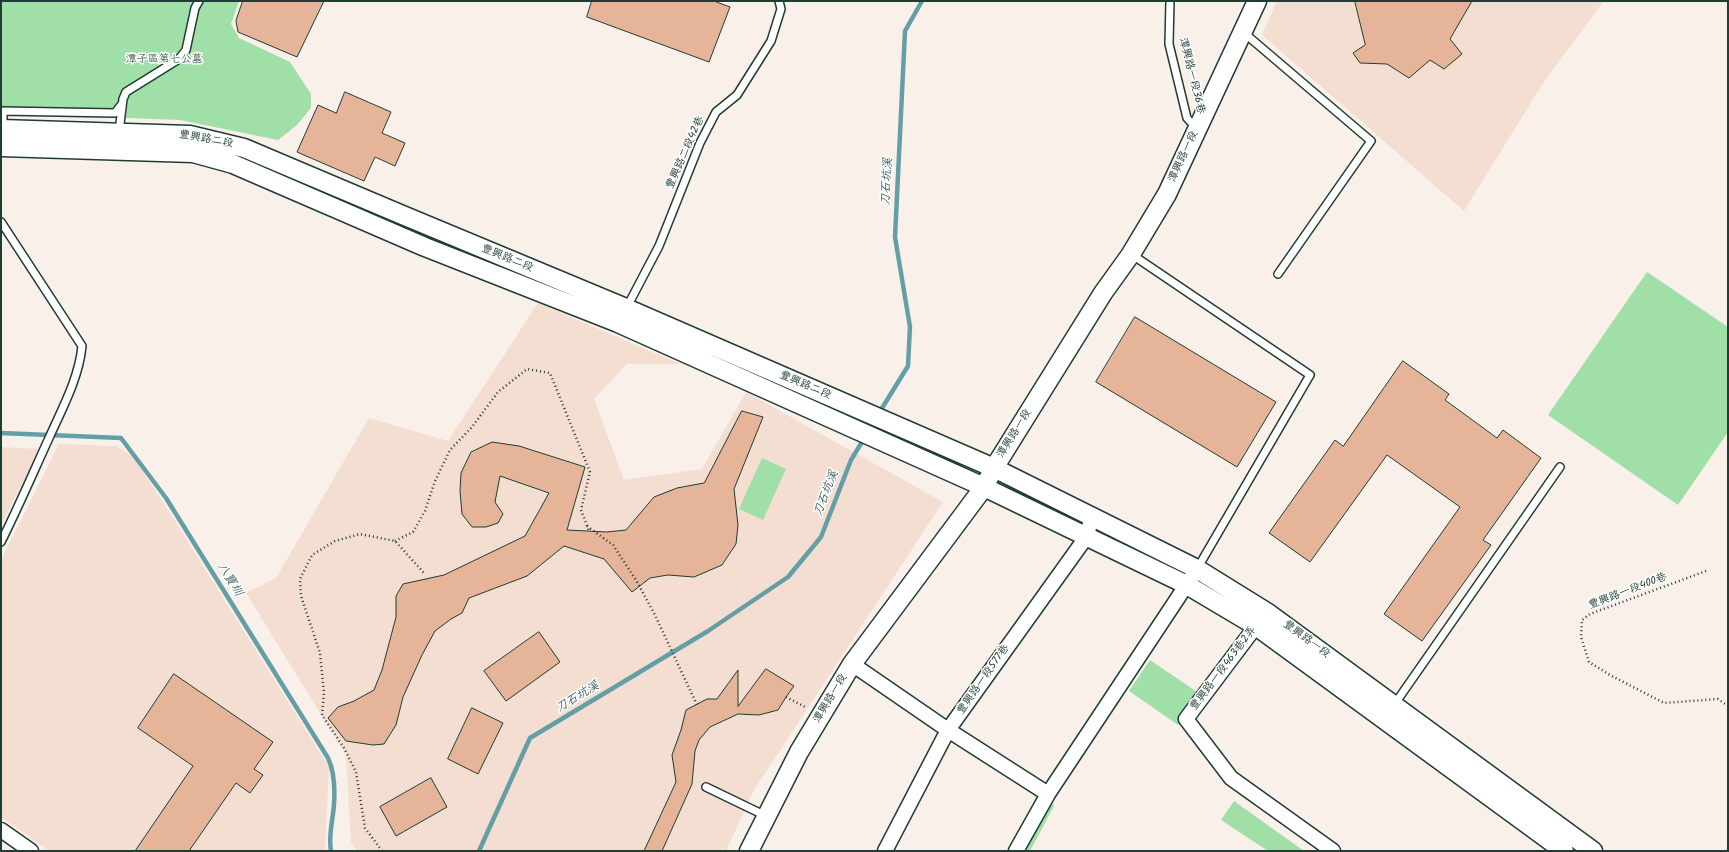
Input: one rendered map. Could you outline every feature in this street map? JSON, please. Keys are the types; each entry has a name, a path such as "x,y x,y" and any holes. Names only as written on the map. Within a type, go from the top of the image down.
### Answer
{"street":[{"name":"潭興路一段","path":"749,851 800,752 852,664 984,487 994,468 1104,293 1131,254 1167,194 1257,1"},
{"name":"豐興路二段","path":"2,129 190,135 244,148 407,218 622,316 858,431 984,487"},
{"name":"豐興路二段","path":"1,147 193,153 233,164 425,247 622,316 868,413 994,468"},
{"name":"豐興路一段","path":"994,468 1092,515 1197,570 1390,712 1572,835 1593,851"},
{"name":"豐興路一段","path":"984,487 1187,585 1262,619"},
{"name":"豐興路一段577巷","path":"885,851 948,730 1087,536 1092,515"},
{"path":"1016,851 1048,794 1197,570"},
{"name":"豐興路一段463巷2弄","path":"1262,619 1186,720 1231,778 1333,851"},
{"path":"852,664 948,730 1048,794"},
{"name":"豐興路一段","path":"1390,712 1561,850"},
{"path":"1,830 31,851"},
{"path":"1561,850 1572,835"}],"lane":[{"path":"119,133 122,104 126,92 180,59 186,50 195,8 199,1"},
{"name":"豐興路二段42巷","path":"622,316 659,246 703,136 716,112 737,95 771,41 781,9 779,1"},
{"name":"潭興路一段36巷","path":"1170,1 1169,44 1187,118 1197,129"},
{"path":"1243,32 1371,141 1278,274"},
{"path":"2,129 3,111 115,112 122,104"},
{"path":"1,222 82,346 81,359 71,388 1,542"},
{"path":"1131,254 1310,375 1197,570"},
{"path":"1390,712 1560,467"},
{"path":"706,787 766,816"}],"path":[{"path":"395,541 413,532 424,511 435,481 450,450 472,427 498,392 527,369 550,373 590,472 581,510 589,531"},
{"path":"587,525 613,545 636,580 654,613 697,705"},
{"path":"382,851 365,828 356,772 344,748 322,715 324,693 320,653 302,596 300,579 312,555 335,541 360,534 395,541 424,573"},
{"name":"豐興路一段400巷","path":"1706,571 1590,614 1582,620 1581,637 1589,662 1610,676 1664,703 1718,699 1728,706"},
{"path":"786,697 822,715"}],"shaded area":[{"path":"1277,1 1604,1 1543,83 1464,211 1262,35"},
{"path":"538,303 680,364 627,364 594,399 624,480 702,469 746,392 943,502 754,790 726,851 357,851 351,842 346,755 246,593 276,578 369,418 448,441"},
{"path":"59,444 116,446 133,457 165,505 329,767 325,851 49,851 1,817 1,560"},
{"path":"1,447 40,449 1,525"}],"green space":[{"name":"潭子區第七公墓","path":"1,1 239,1 231,24 239,38 290,62 311,94 311,108 297,125 278,140 180,120 78,116 1,116"},
{"path":"1647,272 1728,327 1728,432 1678,505 1548,415"},
{"path":"762,458 786,469 763,520 739,509"},
{"path":"1150,660 1200,694 1178,725 1129,691"},
{"path":"1048,794 1054,806 1030,851 1016,851"},
{"path":"1234,801 1304,851 1268,851 1221,820"}],"building":[{"path":"243,1 324,1 297,57 238,32 236,21"},
{"path":"592,1 714,1 730,7 709,62 587,17"},
{"path":"1355,1 1472,1 1450,39 1462,54 1444,69 1430,60 1409,78 1387,64 1360,63 1353,53 1365,45"},
{"path":"345,92 391,112 382,133 405,143 395,166 375,157 364,181 297,152 318,105 336,113"},
{"path":"1135,317 1276,402 1237,467 1096,382"},
{"path":"1403,361 1449,394 1445,400 1497,438 1503,430 1541,458 1483,540 1491,545 1422,641 1384,614 1460,507 1387,455 1310,562 1269,533 1335,440 1343,446"},
{"path":"742,411 763,417 734,489 738,525 736,544 722,565 694,577 668,575 650,578 632,592 604,559 564,546 527,576 469,598 462,613 435,631 422,655 403,697 396,725 384,744 373,745 346,741 328,718 338,707 354,701 374,690 382,670 396,617 396,596 403,584 444,575 525,536 549,493 500,476 495,502 503,514 498,523 486,527 472,527 462,514 460,491 461,473 471,452 492,442 519,446 585,467 567,530 607,532 626,530 654,497 677,488 704,483"},
{"path":"539,632 560,662 506,701 484,671"},
{"path":"766,669 794,686 778,710 759,715 738,714 710,727 699,740 695,751 692,784 662,851 644,851 676,782 672,755 686,710 707,699 717,699 738,670 738,706"},
{"path":"174,674 273,742 254,769 263,775 250,793 236,783 189,851 135,851 193,766 138,728"},
{"path":"472,708 503,723 478,774 448,759"},
{"path":"431,778 447,807 396,836 380,807"}],"waterway":[{"name":"刀石坑溪","path":"879,413 908,366 910,327 895,237 905,31 922,1"},
{"name":"八寶圳","path":"1,433 121,438 166,498 328,758 334,780 333,810 330,834 331,851"},
{"name":"刀石坑溪","path":"479,851 530,738 708,631 788,577 821,537 851,460 865,437"}]}
